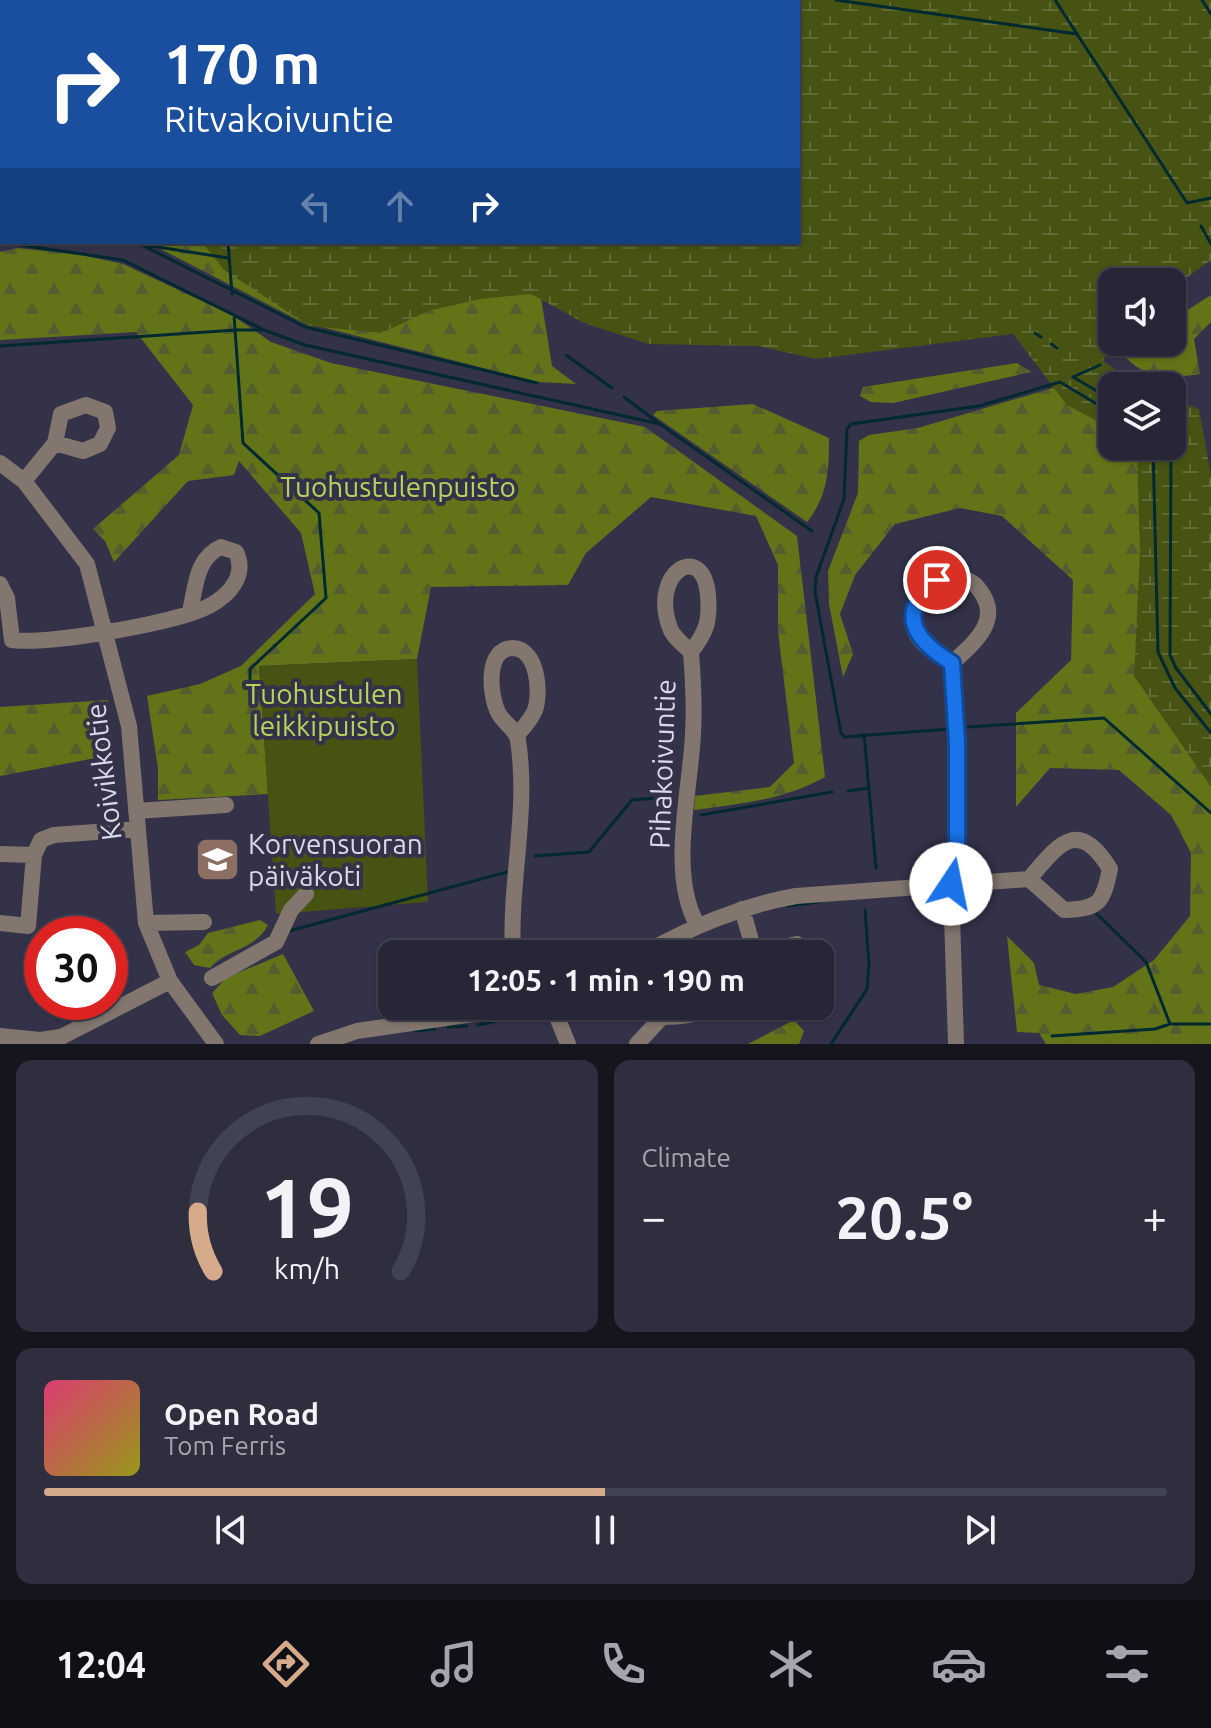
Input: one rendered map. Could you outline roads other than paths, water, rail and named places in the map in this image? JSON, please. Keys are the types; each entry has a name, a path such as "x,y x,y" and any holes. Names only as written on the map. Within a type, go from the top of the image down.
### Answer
{"street":[{"path":"24,481 55,443"},
{"name":"Koivikkotie","path":"0,463 24,481 87,564 129,726 146,923 170,981 216,1044"},
{"name":"Pihakoivuntie","path":"691,652 670,630 667,603 666,583 673,571 685,567 699,570 707,581 710,618 707,631 691,652 693,735 681,837 690,912 697,924"},
{"path":"953,576 974,583 987,599 990,619 979,639 952,663 930,650 914,630 912,611 924,591 937,580 953,576"},
{"path":"0,584 7,598 6,641 106,632 190,611"},
{"path":"512,940 510,909 522,827 517,735 497,711 492,685 497,657 504,650 513,648 522,650 532,662 536,682 536,708 517,735"},
{"path":"952,663 957,743 954,884 956,1044"},
{"path":"136,811 226,805"},
{"path":"0,923 28,926 34,855 41,840 54,835 137,829"},
{"path":"668,940 697,924 796,896 954,884 1029,879 1064,910 1089,909 1105,896 1110,869 1098,849 1075,839 1058,844 1029,879"},
{"path":"0,854 34,855"},
{"path":"212,978 276,942 291,910 306,894"},
{"path":"742,909 751,940"},
{"path":"146,923 204,922"},
{"path":"0,1036 40,1040 61,1037 170,981"},
{"path":"318,1044 357,1031 432,1020"},
{"path":"558,1020 568,1044"},
{"path":"637,1044 653,1020"}],"waterway":[{"path":"836,0 1077,34 1187,203 1211,198"},
{"path":"1055,0 1077,34"},
{"path":"1202,0 1211,14"},
{"path":"1201,226 1211,244"},
{"path":"140,244 305,327 537,383"},
{"path":"228,244 232,294"},
{"path":"20,245 123,260 262,329"},
{"path":"145,245 228,258"},
{"path":"234,315 243,443 319,513 326,598 250,669 250,697"},
{"path":"0,346 264,330 305,345 660,424 812,531"},
{"path":"1035,333 1041,337"},
{"path":"1051,344 1057,348"},
{"path":"566,355 612,388"},
{"path":"1073,377 1100,365"},
{"path":"1073,377 1098,392"},
{"path":"950,729 844,737 841,733 815,592 816,577 844,499 847,429 851,424 979,406 1060,382 1098,405"},
{"path":"624,397 657,422"},
{"path":"1153,460 1158,652 1175,688 1211,733"},
{"path":"1171,460 1170,655 1176,668 1211,714"},
{"path":"968,727 1104,718 1211,813"},
{"path":"864,734 876,868"},
{"path":"848,791 868,788"},
{"path":"701,815 832,792"},
{"path":"535,856 589,852 632,800 669,797"},
{"path":"289,931 507,872"},
{"path":"787,906 819,902"},
{"path":"831,1044 867,989 869,965 865,910"},
{"path":"1096,913 1146,962 1170,1024 1211,1024"},
{"path":"478,1025 501,1020"},
{"path":"1052,1036 1155,1029 1170,1024"},
{"path":"448,1027 467,1026"},
{"path":"415,1031 435,1029"}],"place":[{"name":"Korvensuoran päiväkoti","path":"217,859"}],"park label":[{"name":"Tuohustulenpuisto","path":"398,486"},
{"name":"Tuohustulen leikkipuisto","path":"324,709"}]}
